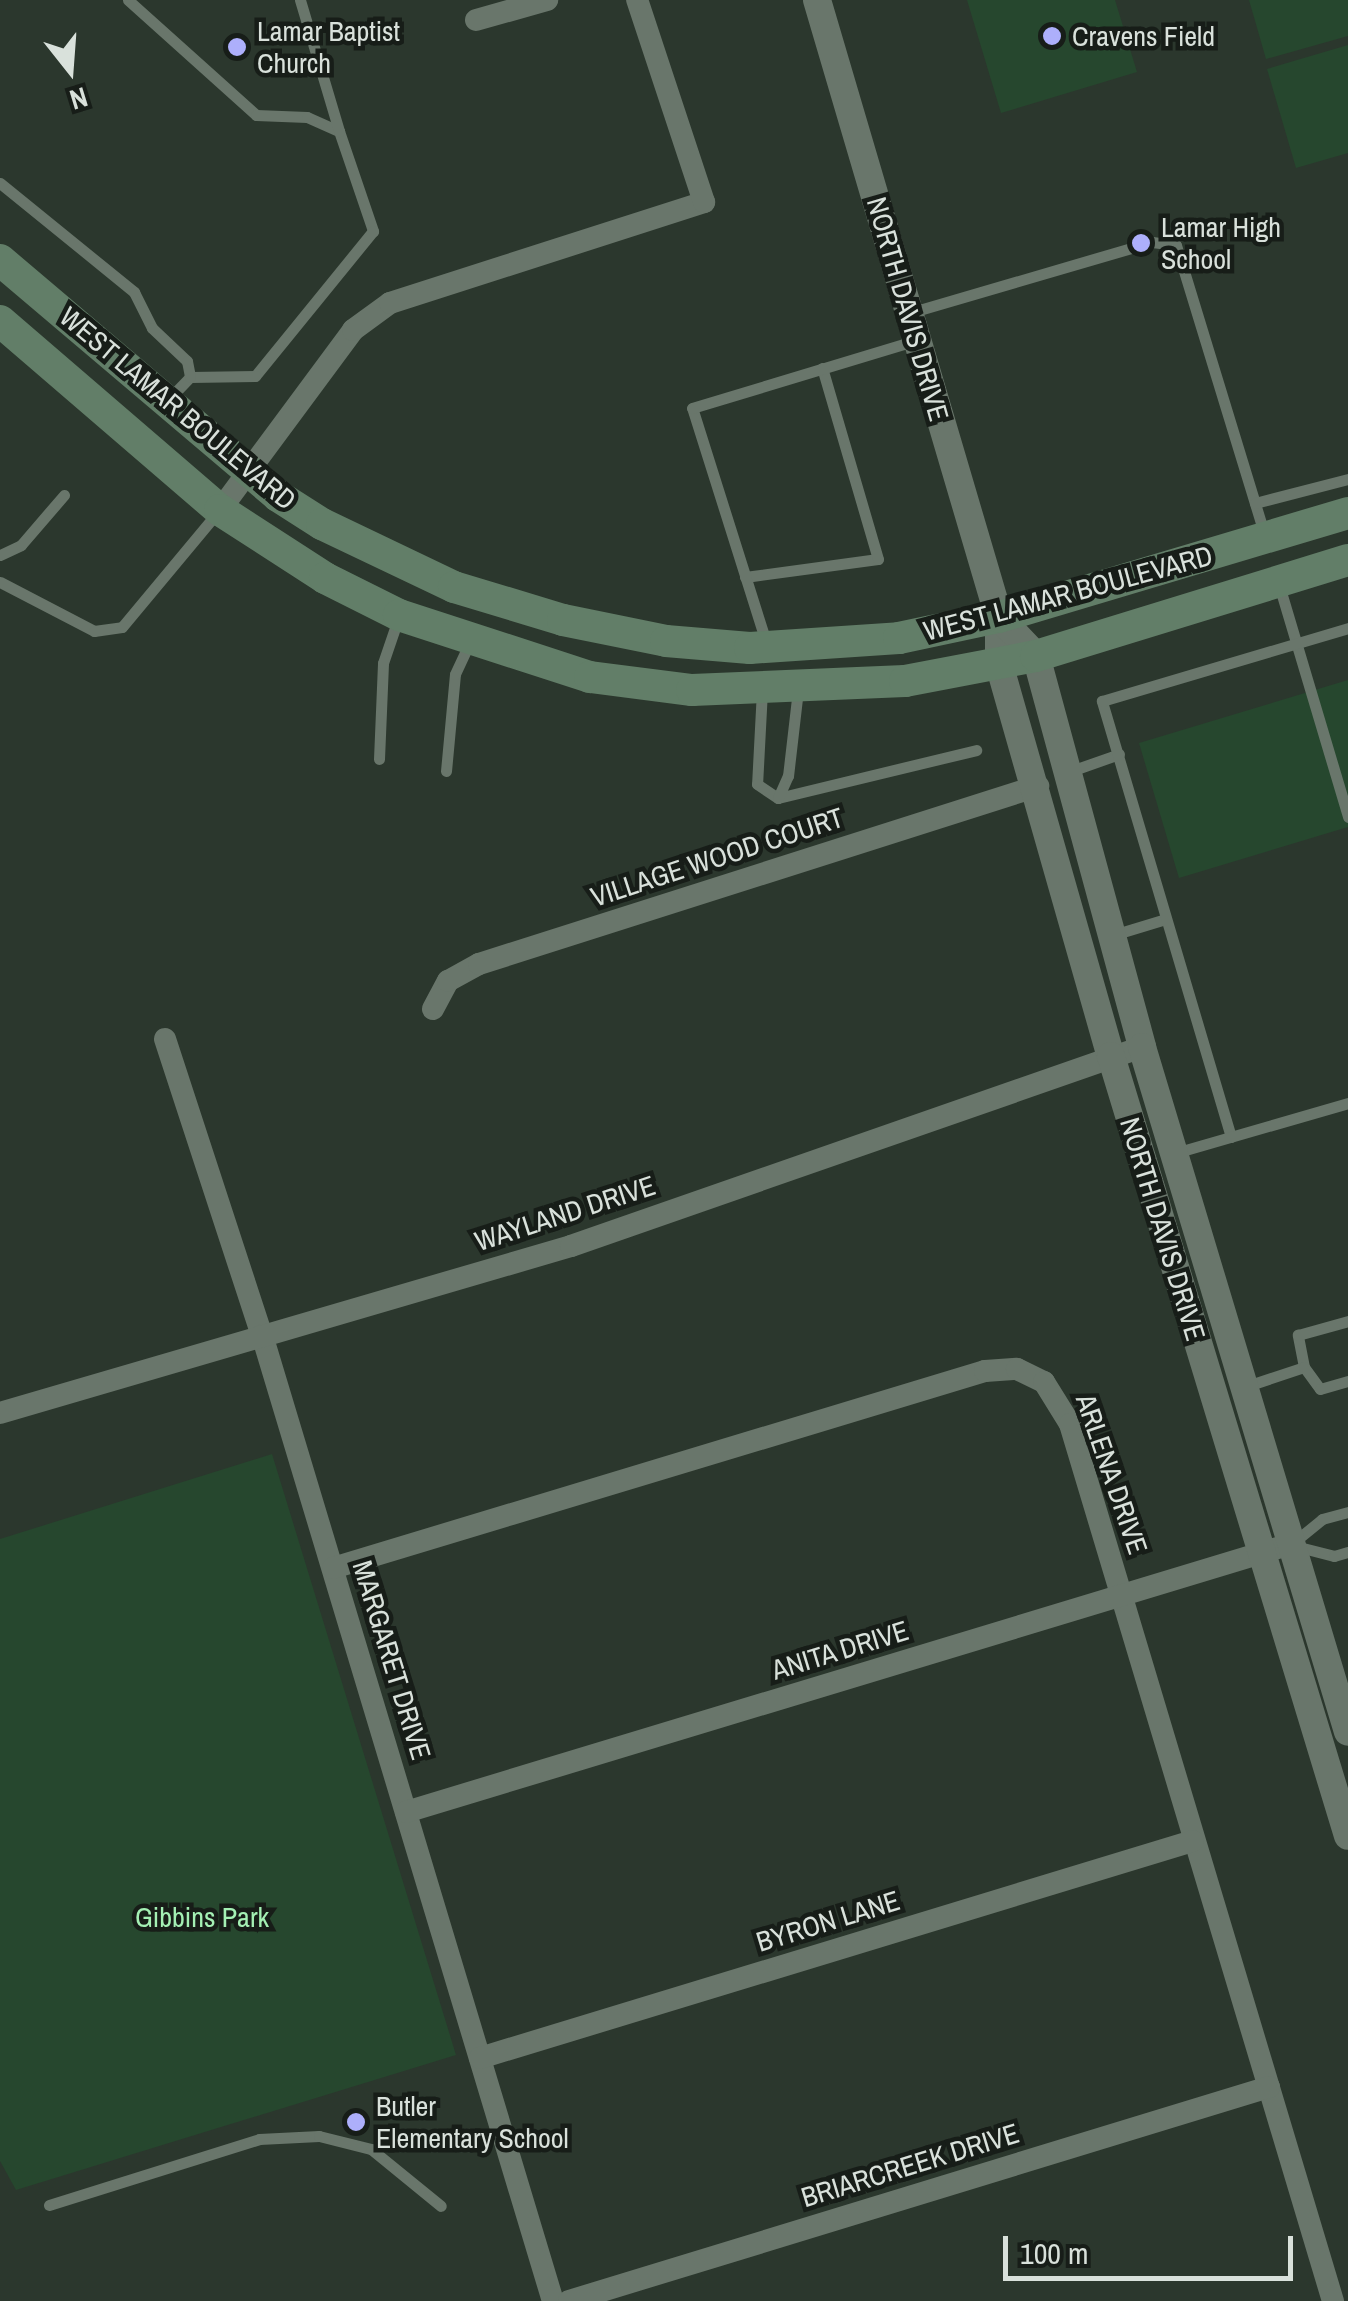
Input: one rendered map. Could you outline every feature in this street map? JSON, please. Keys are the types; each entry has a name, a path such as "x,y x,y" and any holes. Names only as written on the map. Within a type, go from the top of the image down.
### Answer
{"main road":[{"name":"WEST LAMAR BOULEVARD","path":"0,260 249,472 322,524 454,587 563,620 666,640 768,648 899,638 1000,617 1348,513"},
{"name":"WEST LAMAR BOULEVARD","path":"0,322 220,510 325,578 399,616 470,642 590,677 692,690 798,689 905,681 1036,656 1348,560"}],"street":[{"path":"476,20 547,0"},
{"path":"220,510 352,330 390,303 704,202 638,0"},
{"name":"NORTH DAVIS DRIVE","path":"817,0 1000,617 999,664 1038,786 1111,1056 1348,1836"},
{"name":"NORTH DAVIS DRIVE","path":"1000,617 1036,656 1142,1047 1291,1544 1340,1678 1348,1732"},
{"name":"VILLAGE WOOD COURT","path":"434,1009 448,981 478,964 1038,786"},
{"name":"MARGARET DRIVE","path":"166,1039 262,1335 553,2301"},
{"name":"WAYLAND DRIVE","path":"0,1413 570,1246 1142,1047"},
{"name":"ARLENA DRIVE","path":"333,1568 984,1370 1017,1369 1044,1382 1060,1400 1122,1597 1333,2301"},
{"name":"ANITA DRIVE","path":"406,1812 1291,1544"},
{"name":"BYRON LANE","path":"480,2058 1194,1841"},
{"name":"BRIARCREEK DRIVE","path":"568,2301 1269,2087"}],"lane":[{"path":"128,0 256,115 306,117 338,131"},
{"path":"167,401 190,377 255,376 373,232 338,131 300,0"},
{"path":"0,182 134,292 152,328 187,361 190,377"},
{"path":"768,648 692,408 822,368 982,291 1152,242 1176,245 1265,538"},
{"path":"745,577 878,559 822,368"},
{"path":"1255,503 1348,478"},
{"path":"0,555 21,545 64,495"},
{"path":"0,582 94,630 122,626 220,510"},
{"path":"1278,580 1348,817"},
{"path":"380,758 383,663 399,616"},
{"path":"1231,1137 1102,702 1348,628"},
{"path":"446,771 455,674 470,642"},
{"path":"778,798 788,776 798,689"},
{"path":"762,690 757,784 778,798 976,750"},
{"path":"1068,772 1119,754"},
{"path":"1113,935 1166,919"},
{"path":"1175,1153 1348,1103"},
{"path":"1348,1320 1298,1335 1304,1367 1320,1389 1348,1381"},
{"path":"1244,1387 1304,1367"},
{"path":"1291,1544 1322,1519 1348,1512"},
{"path":"1291,1544 1334,1556 1348,1552"},
{"path":"48,2205 259,2139 319,2136 371,2149 441,2206"}],"green space":[{"name":"Cravens Field","path":"967,0 1115,0 1137,72 1001,113"},
{"path":"1249,0 1348,0 1348,36 1266,59"},
{"path":"1348,45 1348,153 1296,168 1267,69"},
{"path":"1348,680 1348,827 1179,878 1139,743"},
{"name":"Gibbins Park","path":"272,1454 456,2055 16,2190 0,2161 0,1539"}],"place":[{"name":"Cravens Field","path":"1052,36"},
{"name":"Lamar Baptist Church","path":"237,47"},
{"name":"Lamar High School","path":"1141,243"},
{"name":"Butler Elementary School","path":"356,2122"}]}
